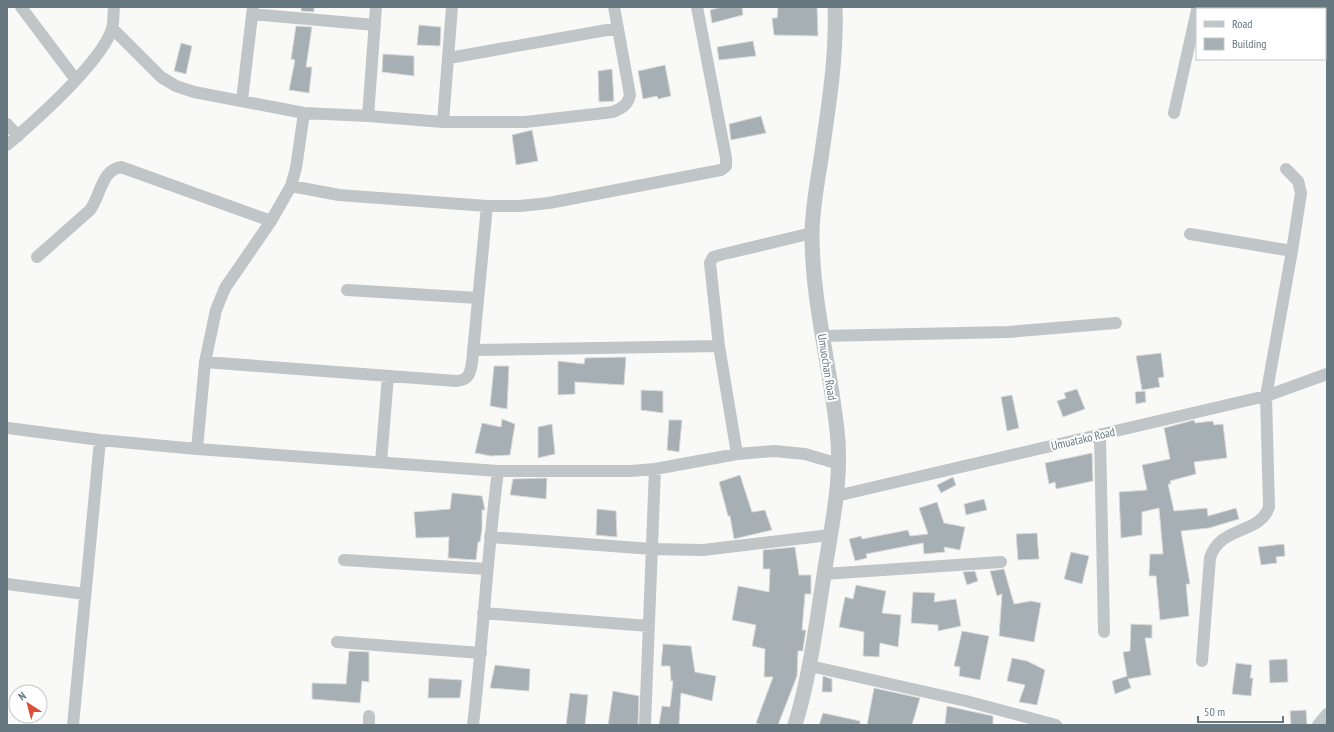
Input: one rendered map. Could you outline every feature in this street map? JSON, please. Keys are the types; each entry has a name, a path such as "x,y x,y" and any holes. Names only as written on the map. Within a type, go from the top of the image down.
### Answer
{"street":[{"path":"21,7 76,80"},
{"path":"7,145 76,80 104,45 112,28 114,7"},
{"path":"368,116 376,7"},
{"path":"443,122 452,7"},
{"path":"112,28 161,77 176,86 194,92 304,113 443,122 525,122 613,112 622,109 628,102 630,95 614,7"},
{"path":"291,186 339,195 487,206 520,206 549,203 721,170 726,166 726,158 697,7"},
{"name":"Umuochan Road","path":"795,725 810,666 836,496 839,464 837,430 822,336 812,259 814,202 831,92 834,54 835,7"},
{"path":"242,100 253,10 375,25"},
{"path":"1174,113 1196,14"},
{"path":"449,58 618,28"},
{"path":"197,449 205,362 216,310 225,288 271,221 291,186 296,168 304,113"},
{"path":"7,124 18,136"},
{"path":"37,257 90,210 95,203 109,172 114,168 121,167 271,221"},
{"path":"1202,661 1210,558 1213,549 1225,536 1261,520 1267,514 1269,507 1266,396 1301,193 1298,181 1286,170"},
{"path":"205,362 456,381 464,380 470,375 487,206"},
{"path":"737,454 719,346 710,263 713,257 812,233"},
{"path":"1190,234 1292,251"},
{"path":"347,290 478,298"},
{"path":"822,336 1008,332 1116,323"},
{"path":"473,350 719,346"},
{"name":"Umuatako Road","path":"836,496 1266,396 1327,374"},
{"path":"381,462 388,376"},
{"path":"7,428 100,440 197,449 498,470 630,471 655,469 737,454 774,451 805,454 839,464"},
{"path":"1100,435 1104,632"},
{"path":"73,725 100,440"},
{"path":"645,725 655,469"},
{"path":"473,725 481,653 490,537 498,470"},
{"path":"490,537 652,549 703,550 830,535"},
{"path":"344,560 487,569"},
{"path":"824,574 1001,562"},
{"path":"7,584 85,594"},
{"path":"483,613 649,626"},
{"path":"337,642 481,653"},
{"path":"810,666 966,701 1056,725"},
{"path":"1318,725 1327,714"}],"building":[{"path":"301,7 314,7 314,12 301,11"},
{"path":"722,7 742,7 743,15 712,23 710,10"},
{"path":"778,7 817,7 818,36 774,35 772,18 777,18"},
{"path":"419,25 441,27 440,46 417,45"},
{"path":"296,26 312,27 306,67 312,67 309,93 289,90 295,60 291,59"},
{"path":"753,41 756,56 719,60 717,47"},
{"path":"181,43 192,46 186,74 174,71"},
{"path":"383,54 414,56 414,76 382,72"},
{"path":"665,65 671,96 658,99 657,96 643,99 638,71"},
{"path":"612,69 614,101 599,102 598,71"},
{"path":"761,116 766,133 731,140 729,124"},
{"path":"532,130 538,161 516,165 512,135"},
{"path":"1161,353 1164,377 1158,378 1160,387 1142,390 1136,356"},
{"path":"626,357 624,385 575,382 575,394 558,395 558,361 584,364 585,358"},
{"path":"494,366 509,366 507,409 490,406"},
{"path":"1077,389 1085,409 1063,417 1057,401 1066,398 1064,393"},
{"path":"641,390 663,391 663,413 641,410"},
{"path":"1145,391 1146,402 1136,404 1135,392"},
{"path":"1012,395 1019,428 1007,431 1001,397"},
{"path":"502,419 515,424 510,455 491,456 475,453 482,423 501,427"},
{"path":"669,420 682,420 679,452 667,450"},
{"path":"1194,420 1195,423 1213,421 1214,425 1223,424 1227,458 1194,462 1196,474 1170,481 1171,484 1168,484 1174,511 1207,508 1208,516 1236,508 1239,519 1209,528 1181,531 1190,584 1186,584 1189,616 1160,620 1156,576 1149,576 1150,554 1163,554 1159,508 1142,512 1142,535 1121,538 1119,492 1147,490 1142,465 1170,459 1164,428"},
{"path":"552,424 555,454 538,458 538,427"},
{"path":"1092,453 1093,481 1056,489 1055,482 1049,484 1045,463"},
{"path":"740,475 752,512 765,510 772,530 734,539 730,516 728,516 719,482"},
{"path":"953,477 956,485 941,493 937,485"},
{"path":"547,478 546,499 510,495 513,479"},
{"path":"452,493 482,496 485,510 482,510 482,529 480,542 478,542 476,560 448,558 449,537 416,538 414,512 450,509"},
{"path":"984,499 987,510 966,515 964,504"},
{"path":"937,502 944,523 965,527 960,550 944,547 945,552 924,554 923,543 866,554 867,558 855,561 849,539 861,536 862,539 908,530 910,536 928,534 919,508"},
{"path":"597,509 616,511 617,537 596,535"},
{"path":"1037,533 1039,559 1018,560 1016,534"},
{"path":"1284,544 1285,556 1276,557 1277,563 1261,565 1258,547"},
{"path":"795,547 799,575 811,575 811,594 805,594 802,630 806,630 803,651 798,651 797,676 778,725 762,725 756,723 773,677 764,677 765,649 752,646 756,625 732,620 738,586 769,592 770,569 763,569 763,550"},
{"path":"1071,552 1089,556 1082,584 1064,579"},
{"path":"1004,569 1014,604 1031,601 1041,603 1034,642 999,636 1002,594 997,596 990,571"},
{"path":"975,571 978,581 967,585 963,572"},
{"path":"856,585 886,591 882,613 901,615 898,647 880,643 879,657 863,656 864,632 839,627 845,597 853,599"},
{"path":"913,592 935,593 934,602 956,599 961,626 938,631 938,625 911,623"},
{"path":"1131,624 1152,625 1152,638 1145,638 1151,675 1128,679 1131,688 1115,694 1112,681 1127,676 1123,652 1130,651"},
{"path":"962,631 989,636 980,680 959,676 960,667 954,666"},
{"path":"663,644 691,646 695,672 716,676 712,701 681,693 679,725 659,725 662,706 670,707 673,681 671,681 670,666 661,666"},
{"path":"349,651 369,652 369,682 362,681 360,703 312,699 312,683 346,684"},
{"path":"1012,658 1027,661 1045,670 1037,705 1019,702 1025,685 1007,681"},
{"path":"1287,659 1288,682 1270,683 1269,660"},
{"path":"1236,663 1252,665 1250,678 1253,678 1251,696 1232,694"},
{"path":"495,665 530,669 529,691 490,688"},
{"path":"823,676 832,679 832,692 822,692"},
{"path":"429,678 462,680 460,698 428,698"},
{"path":"874,688 920,698 912,725 867,725"},
{"path":"613,691 639,696 638,725 608,725"},
{"path":"570,693 588,695 585,725 566,725"},
{"path":"947,706 993,716 993,725 945,724"},
{"path":"1306,710 1307,725 1291,725 1290,711"},
{"path":"823,713 860,721 860,725 819,725"}]}
